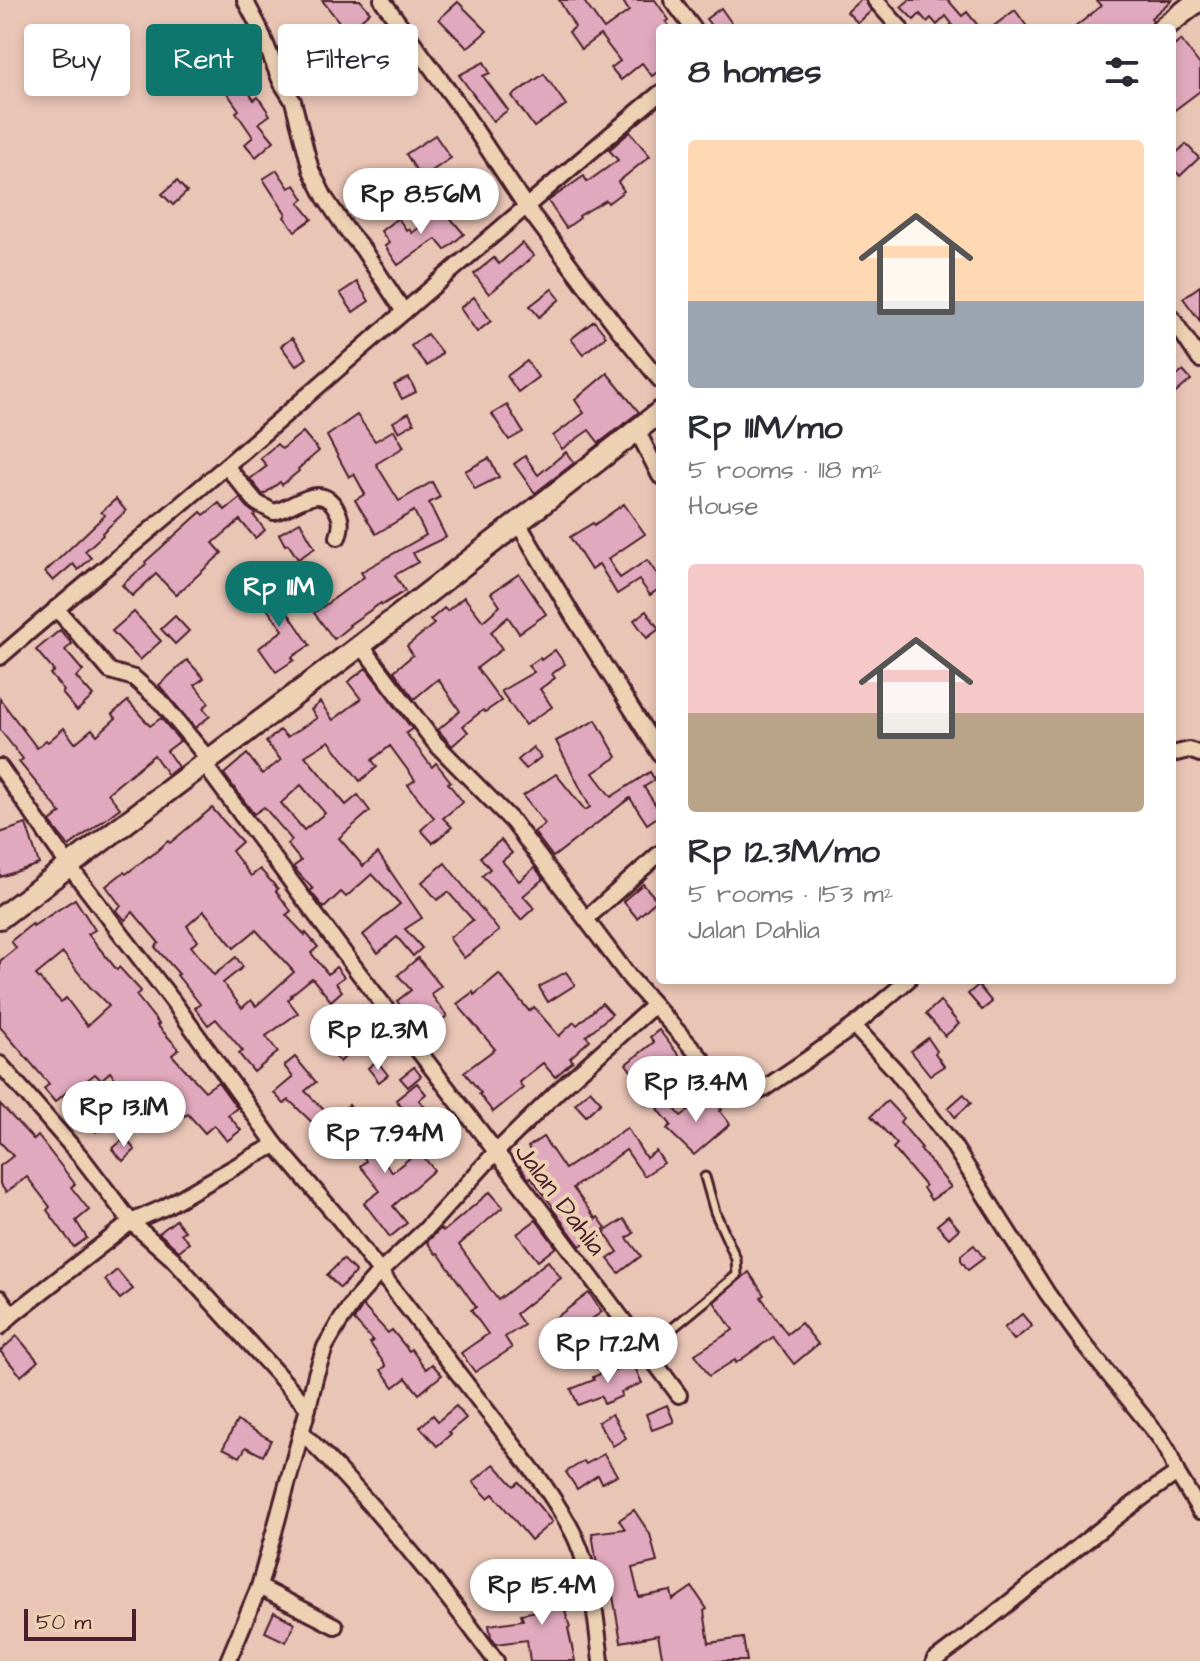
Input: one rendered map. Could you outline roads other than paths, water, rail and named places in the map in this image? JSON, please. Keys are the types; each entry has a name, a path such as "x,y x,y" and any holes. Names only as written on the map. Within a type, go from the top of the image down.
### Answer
{"main road":[{"path":"1168,24 1199,0"},
{"path":"0,918 361,645 656,415"}],"street":[{"path":"245,0 281,82 293,101 311,170 325,198 404,312"},
{"path":"382,0 458,104 525,205 656,375"},
{"path":"672,0 690,24"},
{"path":"875,0 896,24"},
{"path":"0,657 226,466 525,205 656,96"},
{"path":"1176,324 1200,360"},
{"path":"637,430 656,468"},
{"path":"226,466 257,503 274,512 312,495 328,498 341,517 338,537"},
{"path":"518,523 656,748"},
{"name":"Jalan Dahlia","path":"56,608 110,671 134,678 161,702 358,972 679,1395"},
{"path":"361,645 435,743 513,822 630,978 726,1086 743,1097 762,1090 854,1026 903,984"},
{"path":"1176,753 1189,750 1200,754"},
{"path":"0,767 69,866 172,1000 276,1145 340,1220 541,1481 578,1542 587,1573 601,1661"},
{"path":"586,919 656,857"},
{"path":"228,1661 259,1587 325,1347 355,1300 426,1229 495,1153 558,1091 654,1005"},
{"path":"854,1026 896,1071 951,1142 1047,1293 1160,1438 1200,1511"},
{"path":"0,1064 82,1158 131,1222 173,1259 308,1408"},
{"path":"0,1327 131,1222 163,1208 276,1145"},
{"path":"0,1298 12,1315"},
{"path":"301,1431 413,1554 496,1661"},
{"path":"934,1661 1137,1500 1177,1473"},
{"path":"259,1587 335,1626"}],"lane":[{"path":"645,1351 737,1275 736,1259 715,1212 705,1177"}]}
